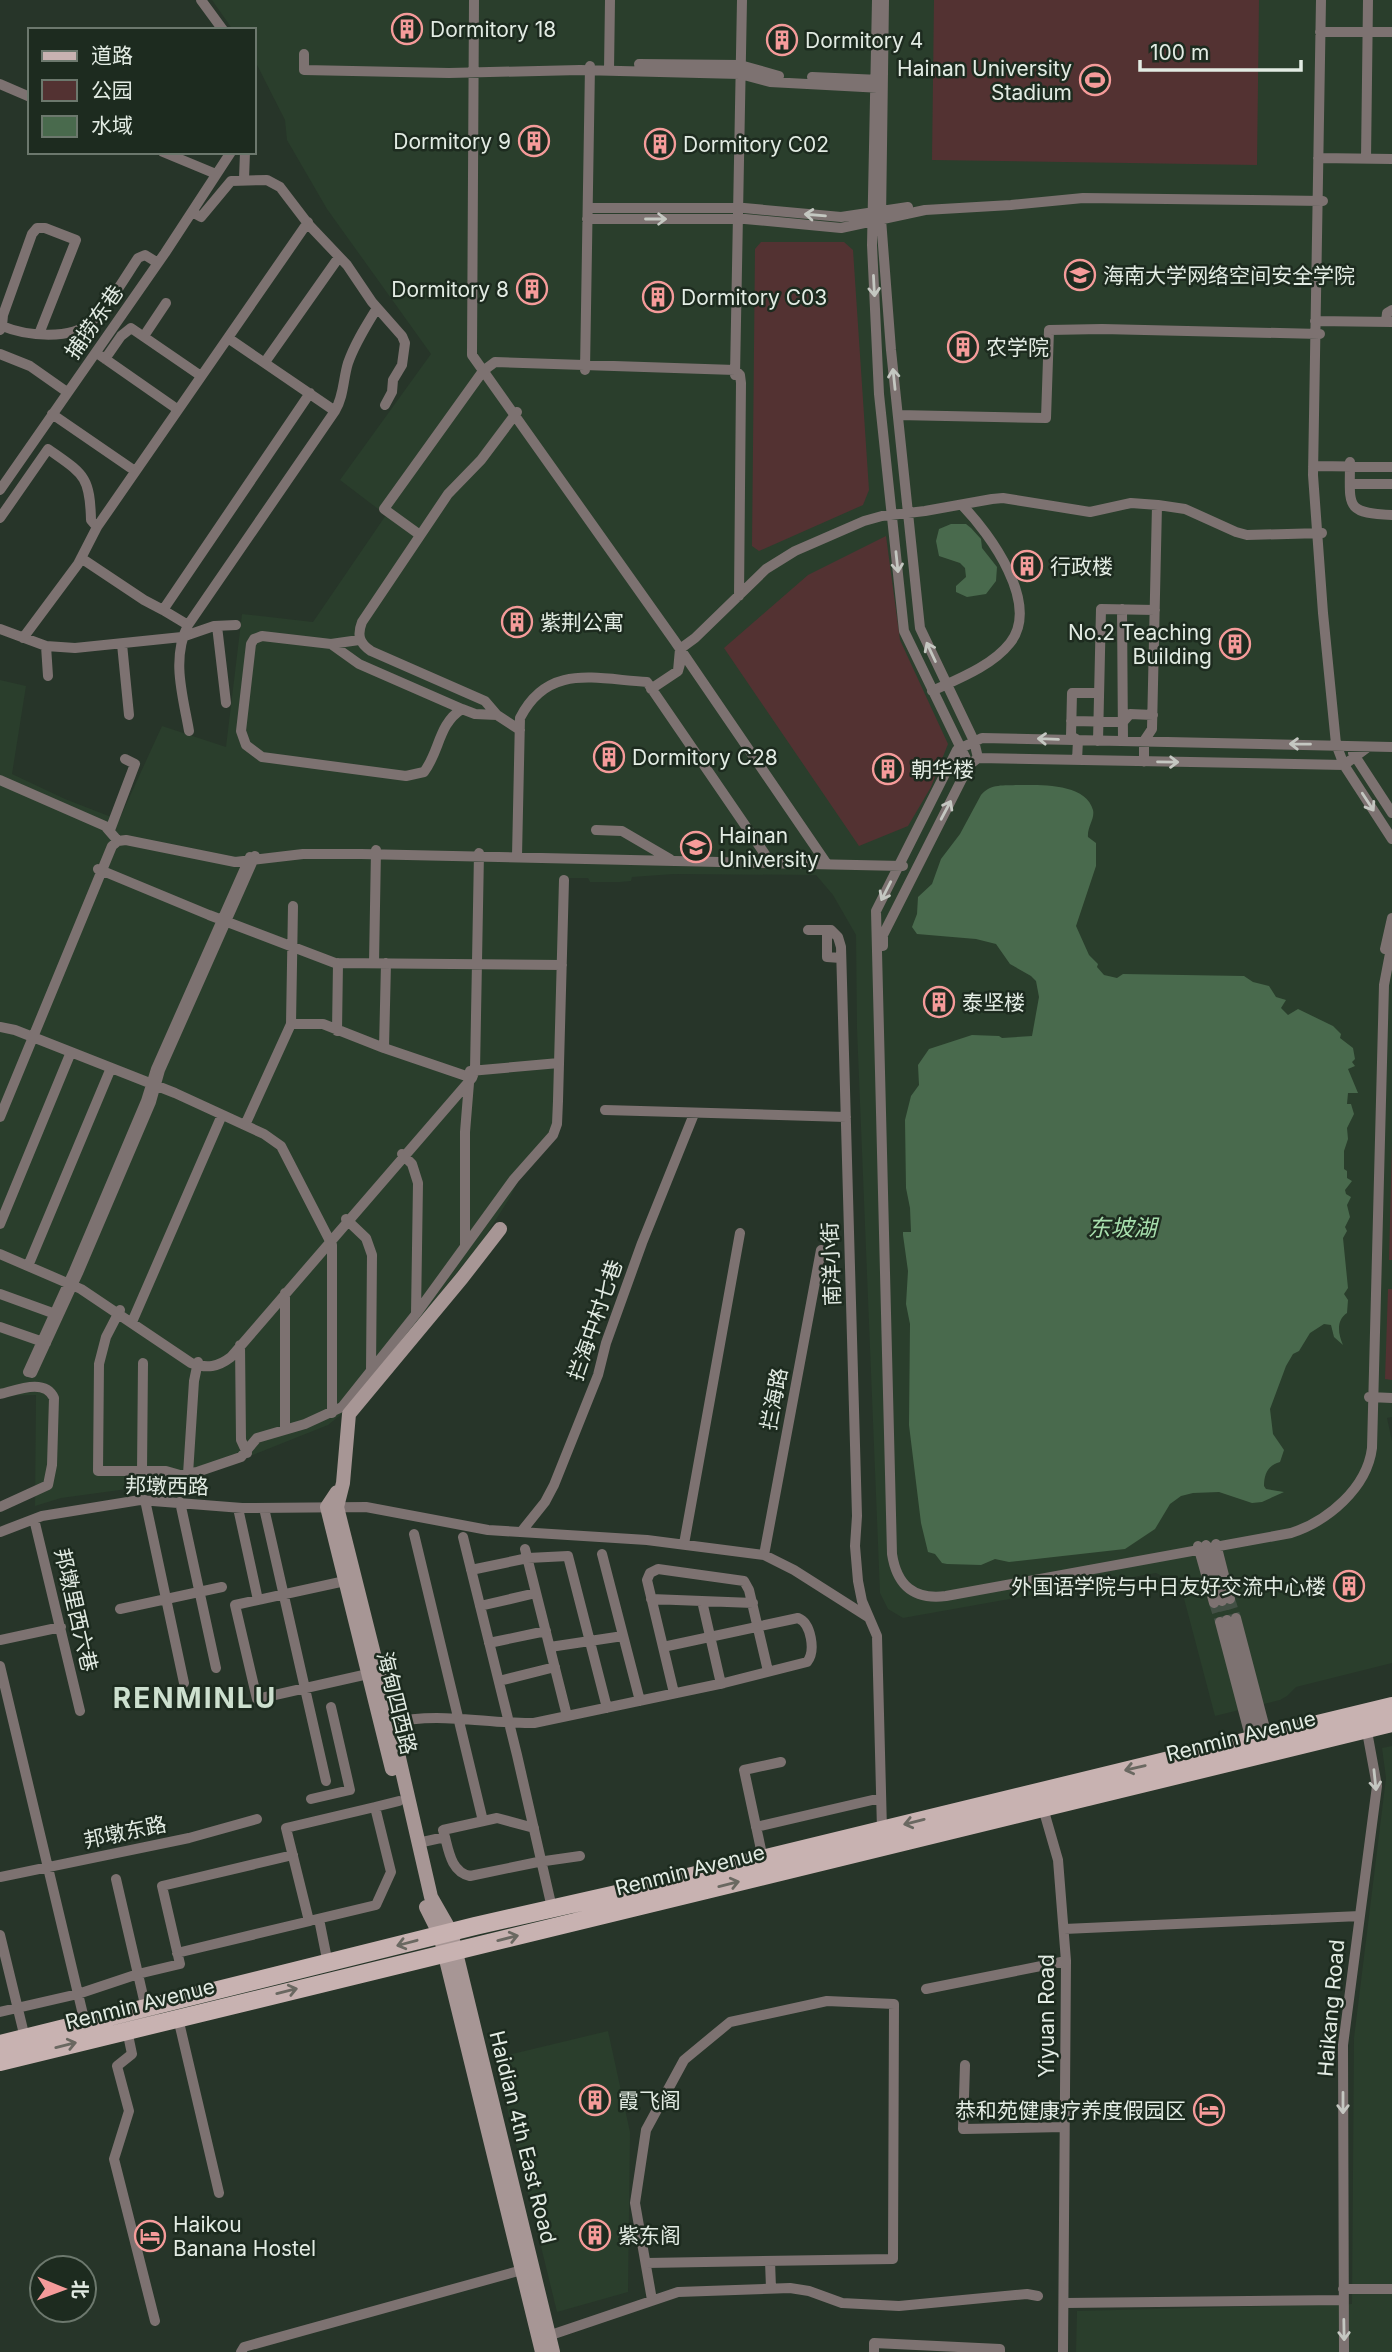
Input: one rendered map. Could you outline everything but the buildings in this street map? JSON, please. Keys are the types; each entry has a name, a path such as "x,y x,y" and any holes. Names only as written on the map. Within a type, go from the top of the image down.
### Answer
{"main road":[{"name":"Renmin Avenue","path":"0,2062 1043,1808 1365,1721 1392,1706"},
{"name":"Renmin Avenue","path":"0,2044 446,1933 1259,1738 1365,1721 1392,1723"}],"street":[{"path":"201,0 222,28"},
{"path":"474,0 476,213 472,355 487,372 684,650 829,862"},
{"path":"476,70 481,0"},
{"path":"606,68 608,0"},
{"path":"736,0 738,70"},
{"path":"736,602 732,374 738,70 742,0"},
{"path":"877,0 877,216 920,628 974,741 974,762 883,934 898,1556 901,1567 915,1587 936,1592 1207,1547"},
{"path":"879,84 884,0"},
{"path":"1321,0 1324,30"},
{"path":"1327,0 1321,156 1316,463 1336,744 1344,765 1392,839"},
{"path":"1364,157 1365,0"},
{"path":"1324,30 1392,31"},
{"path":"304,63 476,70 738,70 772,76 879,84"},
{"path":"585,367 590,68"},
{"path":"0,84 28,95"},
{"path":"168,154 216,174"},
{"name":"捕捞东巷","path":"0,490 66,395 100,356 229,154"},
{"path":"244,178 245,154"},
{"path":"1321,156 1392,157"},
{"path":"191,212 201,217 231,181 244,178 274,182 339,257 405,343 402,365 384,405"},
{"path":"588,214 877,216 925,205 1084,194 1320,199"},
{"path":"877,216 872,245 879,394 904,631 960,748 974,762 1077,760 1344,765 1368,747"},
{"path":"23,638 81,558 97,527 308,222"},
{"path":"38,334 76,240 45,228 37,228 32,234 3,315 1,328 38,334 84,328 99,314 138,258 145,255 158,263"},
{"path":"265,362 339,257"},
{"path":"144,336 166,303"},
{"path":"188,731 178,664 182,637 335,411 340,402 354,347 377,308"},
{"path":"1318,319 1390,318"},
{"path":"177,409 100,356 131,328 201,376"},
{"path":"898,415 1046,418 1049,330 1317,334"},
{"path":"228,338 335,411"},
{"path":"0,354 30,366 66,395"},
{"path":"0,360 28,372 66,395"},
{"path":"420,535 384,509 474,385 487,372 498,369 585,367 732,374"},
{"path":"163,610 310,393"},
{"path":"52,414 135,471"},
{"path":"359,640 362,622 448,494 481,460 516,414"},
{"path":"32,442 46,452"},
{"path":"0,518 48,449 79,470 85,478 91,520 97,527"},
{"path":"1316,463 1392,465"},
{"path":"1350,464 1351,499 1359,512 1392,515"},
{"path":"1350,484 1392,484"},
{"path":"651,689 678,671 684,650 736,602 766,569 795,551 864,521 1003,498 1090,512 1131,503 1185,509 1236,533 1247,535 1320,533"},
{"path":"932,691 972,672 1003,650 1015,635 1020,615 1017,593 1003,564 979,524 962,505"},
{"path":"1144,762 1144,741 1152,729 1153,715 1157,505"},
{"path":"1320,533 1339,733 1392,813"},
{"path":"81,558 133,594 188,625"},
{"path":"1098,741 1101,609 1155,610"},
{"path":"1122,609 1123,741"},
{"path":"0,629 46,646 65,649 182,637 217,626 236,625"},
{"path":"217,626 226,703"},
{"path":"359,640 331,644 262,636 254,639 251,644 241,731 246,744 262,757 396,776 416,775 429,766 446,724 462,709"},
{"path":"359,640 370,651 485,701 496,715 520,730"},
{"path":"121,644 130,715"},
{"path":"331,644 359,664 462,709 475,714 496,715"},
{"path":"46,646 48,676"},
{"path":"517,855 520,718 527,703 552,682 569,678 646,682 770,861"},
{"path":"1078,740 1071,736 1072,693 1099,693"},
{"path":"1072,721 1123,722 1130,715 1153,715"},
{"path":"1392,747 978,738 957,750 876,911 892,1554 895,1569 912,1592 924,1597 936,1597 1296,1531 1323,1516 1362,1480 1369,1466 1372,1448 1371,1394 1383,1134 1384,985 1392,943"},
{"path":"1077,760 1078,740"},
{"path":"0,1116 108,845 114,836 135,764 125,759"},
{"path":"0,780 114,836 127,836 251,859 303,850 918,864"},
{"path":"596,830 622,831 668,858"},
{"path":"376,853 384,1048"},
{"path":"465,1247 465,1132 471,1076 476,855"},
{"path":"0,1327 44,1342 150,1102 153,1085 251,859"},
{"path":"100,869 338,963 562,965"},
{"path":"119,1312 106,1337 99,1364 98,1471 188,1474 232,1460 247,1453 254,1440 306,1424 332,1413 348,1401 416,1314 514,1180 553,1135 557,1120 564,880"},
{"path":"244,1125 291,1024 293,906"},
{"path":"1384,1029 1380,977 1392,918"},
{"name":"南洋小街","path":"808,930 831,930 841,944 857,1516 855,1546 862,1601 872,1619 877,1636 881,1830"},
{"path":"337,1031 338,963"},
{"path":"291,1024 323,1024 384,1048 471,1076 559,1063"},
{"path":"0,1027 153,1085 271,1137 281,1146 330,1240 332,1413"},
{"path":"0,1108 31,1037"},
{"path":"0,1224 71,1052"},
{"path":"29,1264 111,1068"},
{"path":"0,1252 71,1282 198,1364 221,1360 239,1345 285,1293 471,1076"},
{"path":"604,1110 846,1117"},
{"name":"拦海中村七巷","path":"521,1532 545,1502 567,1454 598,1375 620,1301 694,1114"},
{"path":"133,1321 222,1115"},
{"path":"403,1155 412,1164 418,1182 416,1314"},
{"path":"348,1220 366,1238 372,1255 371,1372"},
{"path":"500,1229 349,1414 343,1483 332,1507 366,1507 454,1524 521,1532 684,1544 764,1555 794,1570 872,1619"},
{"path":"684,1544 740,1233"},
{"name":"拦海路","path":"764,1555 821,1250"},
{"path":"285,1293 285,1429"},
{"path":"0,1297 55,1316"},
{"path":"239,1345 241,1440 247,1453"},
{"path":"142,1471 143,1363"},
{"path":"188,1474 194,1381 198,1364"},
{"path":"0,1394 34,1387 51,1390 54,1398 54,1420 52,1465 48,1485 0,1507"},
{"path":"1371,1394 1392,1391"},
{"path":"1371,1394 1392,1398"},
{"path":"145,1500 184,1684"},
{"name":"邦墩西路","path":"0,1532 34,1519 73,1510 145,1500 238,1508 332,1507"},
{"path":"180,1502 216,1668"},
{"name":"海甸四西路","path":"332,1507 345,1581 423,1900 446,1933"},
{"name":"海甸四西路","path":"332,1507 391,1723 431,1898 446,1933"},
{"path":"238,1508 257,1600"},
{"path":"264,1508 325,1777 345,1769"},
{"name":"邦墩里西六巷","path":"34,1519 80,1711"},
{"path":"414,1534 483,1821"},
{"path":"463,1537 552,1908"},
{"path":"1207,1547 1221,1597 1207,1547"},
{"path":"471,1570 526,1554 568,1556 607,1708"},
{"path":"526,1554 567,1716"},
{"path":"603,1554 640,1701"},
{"path":"674,1693 647,1580 650,1573 657,1569 739,1578 747,1584 768,1671"},
{"path":"345,1581 235,1605 257,1699 368,1674"},
{"path":"120,1609 222,1587"},
{"path":"480,1606 536,1593"},
{"path":"651,1599 752,1603"},
{"path":"702,1601 721,1684"},
{"path":"391,1723 432,1717 534,1723 721,1684 807,1661 811,1658 812,1650 806,1624 803,1619 798,1618 663,1647"},
{"path":"1259,1738 1250,1705 1227,1620 1250,1705 1259,1738"},
{"path":"0,1640 61,1627"},
{"path":"489,1643 546,1630"},
{"path":"550,1647 623,1636"},
{"path":"0,1666 85,2023"},
{"path":"499,1682 555,1667"},
{"path":"311,1799 350,1790 331,1707"},
{"name":"Haikang Road","path":"1344,2352 1343,2045 1377,1786 1365,1721"},
{"path":"762,1859 744,1770 780,1762"},
{"path":"756,1827 881,1798"},
{"path":"328,1964 286,1828 399,1801"},
{"path":"177,1953 376,1905 391,1872 375,1807"},
{"name":"Yiyuan Road","path":"1043,1808 1058,1860 1066,1961 1063,2352"},
{"path":"534,1828 498,1818 443,1829 456,1869 463,1874 478,1876 541,1861 579,1856"},
{"name":"邦墩东路","path":"0,1877 189,1838 257,1819"},
{"path":"418,1843 445,1837"},
{"path":"0,2012 78,1994 138,1974 180,1964 162,1886 293,1856"},
{"path":"116,1879 146,2009"},
{"path":"1064,1929 1360,1916"},
{"name":"Haidian 4th East Road","path":"446,1933 522,2270 543,2342 553,2352"},
{"path":"0,1935 25,2038"},
{"name":"Haidian 4th East Road","path":"450,1953 543,2342"},
{"path":"926,1989 1066,1961"},
{"path":"646,2263 893,2259 894,2004 827,2001 730,2022 684,2060 646,2130 635,2203 652,2300"},
{"path":"178,2018 219,2193"},
{"path":"127,2030 132,2054 117,2066 129,2111 114,2159 155,2321"},
{"path":"965,2065 963,2129 1065,2127"},
{"path":"770,2261 771,2288"},
{"path":"241,2352 244,2347 522,2270"},
{"path":"543,2342 678,2292 790,2288 809,2291 842,2304 899,2306 1038,2295"},
{"path":"1065,2303 1343,2294 1392,2289"},
{"path":"874,2352 874,2343 1000,2349 1000,2352"}],"shaded area":[{"name":"Hainan University","path":"212,0 1392,0 1392,1417 1387,1418 1392,1441 1392,1663 1296,1687 1280,1700 1215,1716 1182,1591 1176,1583 1156,1573 903,1618 888,1609 880,1593 857,1029 856,935 833,895 816,875 674,874 632,877 631,881 620,882 590,882 588,878 566,878 561,1120 517,1183 483,1240 343,1413 328,1425 213,1471 164,1484 61,1498 35,1506 36,1395 0,1396 0,680 26,686 12,774 119,820 162,726 226,747 242,614 313,622 386,515 340,480 431,354 327,209 287,140 285,120 256,63 256,28 232,28"},
{"path":"1392,1746 1392,2352 1076,2352 1077,2311 1352,2304 1354,2038 1386,1778 1382,1748"},
{"path":"608,2031 630,2132 628,2292 557,2312 495,2058"}],"green space":[{"name":"Hainan University Stadium","path":"934,0 1259,0 1257,165 932,160"},
{"path":"761,242 844,242 853,250 869,490 863,505 759,551 752,546 755,249"},
{"path":"886,536 900,640 948,744 931,787 908,826 859,846 724,648 808,575"},
{"path":"1392,1142 1392,1260 1389,1260"},
{"path":"1388,1289 1392,1289 1392,1380 1385,1379"}],"water":[{"path":"951,524 966,524 971,528 981,539 982,548 997,567 996,581 986,594 967,597 956,592 956,586 966,577 965,568 960,563 939,556 936,541 939,529"},
{"name":"东坡湖","path":"994,787 1061,787 1072,790 1089,801 1093,817 1088,837 1096,843 1096,866 1076,926 1089,955 1104,975 1117,978 1123,974 1244,976 1253,982 1269,986 1276,997 1286,1000 1281,1008 1288,1015 1298,1009 1333,1026 1341,1034 1340,1038 1353,1048 1355,1059 1352,1062 1355,1066 1348,1069 1358,1093 1348,1093 1347,1104 1351,1104 1354,1114 1347,1128 1348,1139 1344,1151 1344,1169 1347,1171 1347,1178 1352,1181 1345,1190 1351,1197 1347,1205 1350,1217 1343,1238 1348,1288 1344,1294 1348,1300 1347,1313 1341,1319 1339,1328 1343,1345 1334,1337 1331,1325 1324,1324 1310,1333 1286,1366 1270,1409 1273,1434 1284,1450 1280,1462 1272,1465 1268,1471 1264,1486 1266,1489 1284,1492 1262,1502 1252,1503 1219,1492 1181,1496 1170,1504 1155,1529 1125,1549 1009,1562 995,1559 981,1565 947,1564 928,1552 921,1523 909,1425 910,1324 906,1304 908,1271 903,1232 911,1232 906,1188 905,1120 911,1096 919,1085 918,1065 929,1049 972,1035 1002,1038 1032,1036 1039,997 1036,981 1010,964 996,944 976,939 917,934 912,927 917,914 918,897 932,884 941,859 960,834 981,795"}],"tunnel":[{"path":"1230,1599 1236,1618"},
{"path":"1222,1601 1227,1620"},
{"path":"1214,1603 1220,1622"}],"place":[{"name":"Dormitory 18","path":"407,29"},
{"name":"Dormitory 4","path":"782,40"},
{"name":"Hainan University Stadium","path":"1095,80"},
{"name":"Dormitory 9","path":"534,141"},
{"name":"Dormitory C02","path":"660,144"},
{"name":"海南大学网络空间安全学院","path":"1080,275"},
{"name":"Dormitory 8","path":"532,289"},
{"name":"Dormitory C03","path":"658,297"},
{"name":"农学院","path":"963,347"},
{"name":"行政楼","path":"1027,566"},
{"name":"紫荆公寓","path":"517,622"},
{"name":"No.2 Teaching Building","path":"1235,644"},
{"name":"Dormitory C28","path":"609,757"},
{"name":"朝华楼","path":"888,769"},
{"name":"Hainan University","path":"696,847"},
{"name":"泰坚楼","path":"939,1002"},
{"name":"外国语学院与中日友好交流中心楼","path":"1349,1586"},
{"name":"霞飞阁","path":"595,2100"},
{"name":"恭和苑健康疗养度假园区","path":"1209,2110"},
{"name":"紫东阁","path":"595,2235"},
{"name":"Haikou Banana Hostel","path":"150,2236"}],"district":[{"name":"RENMINLU","path":"195,1698"}]}
